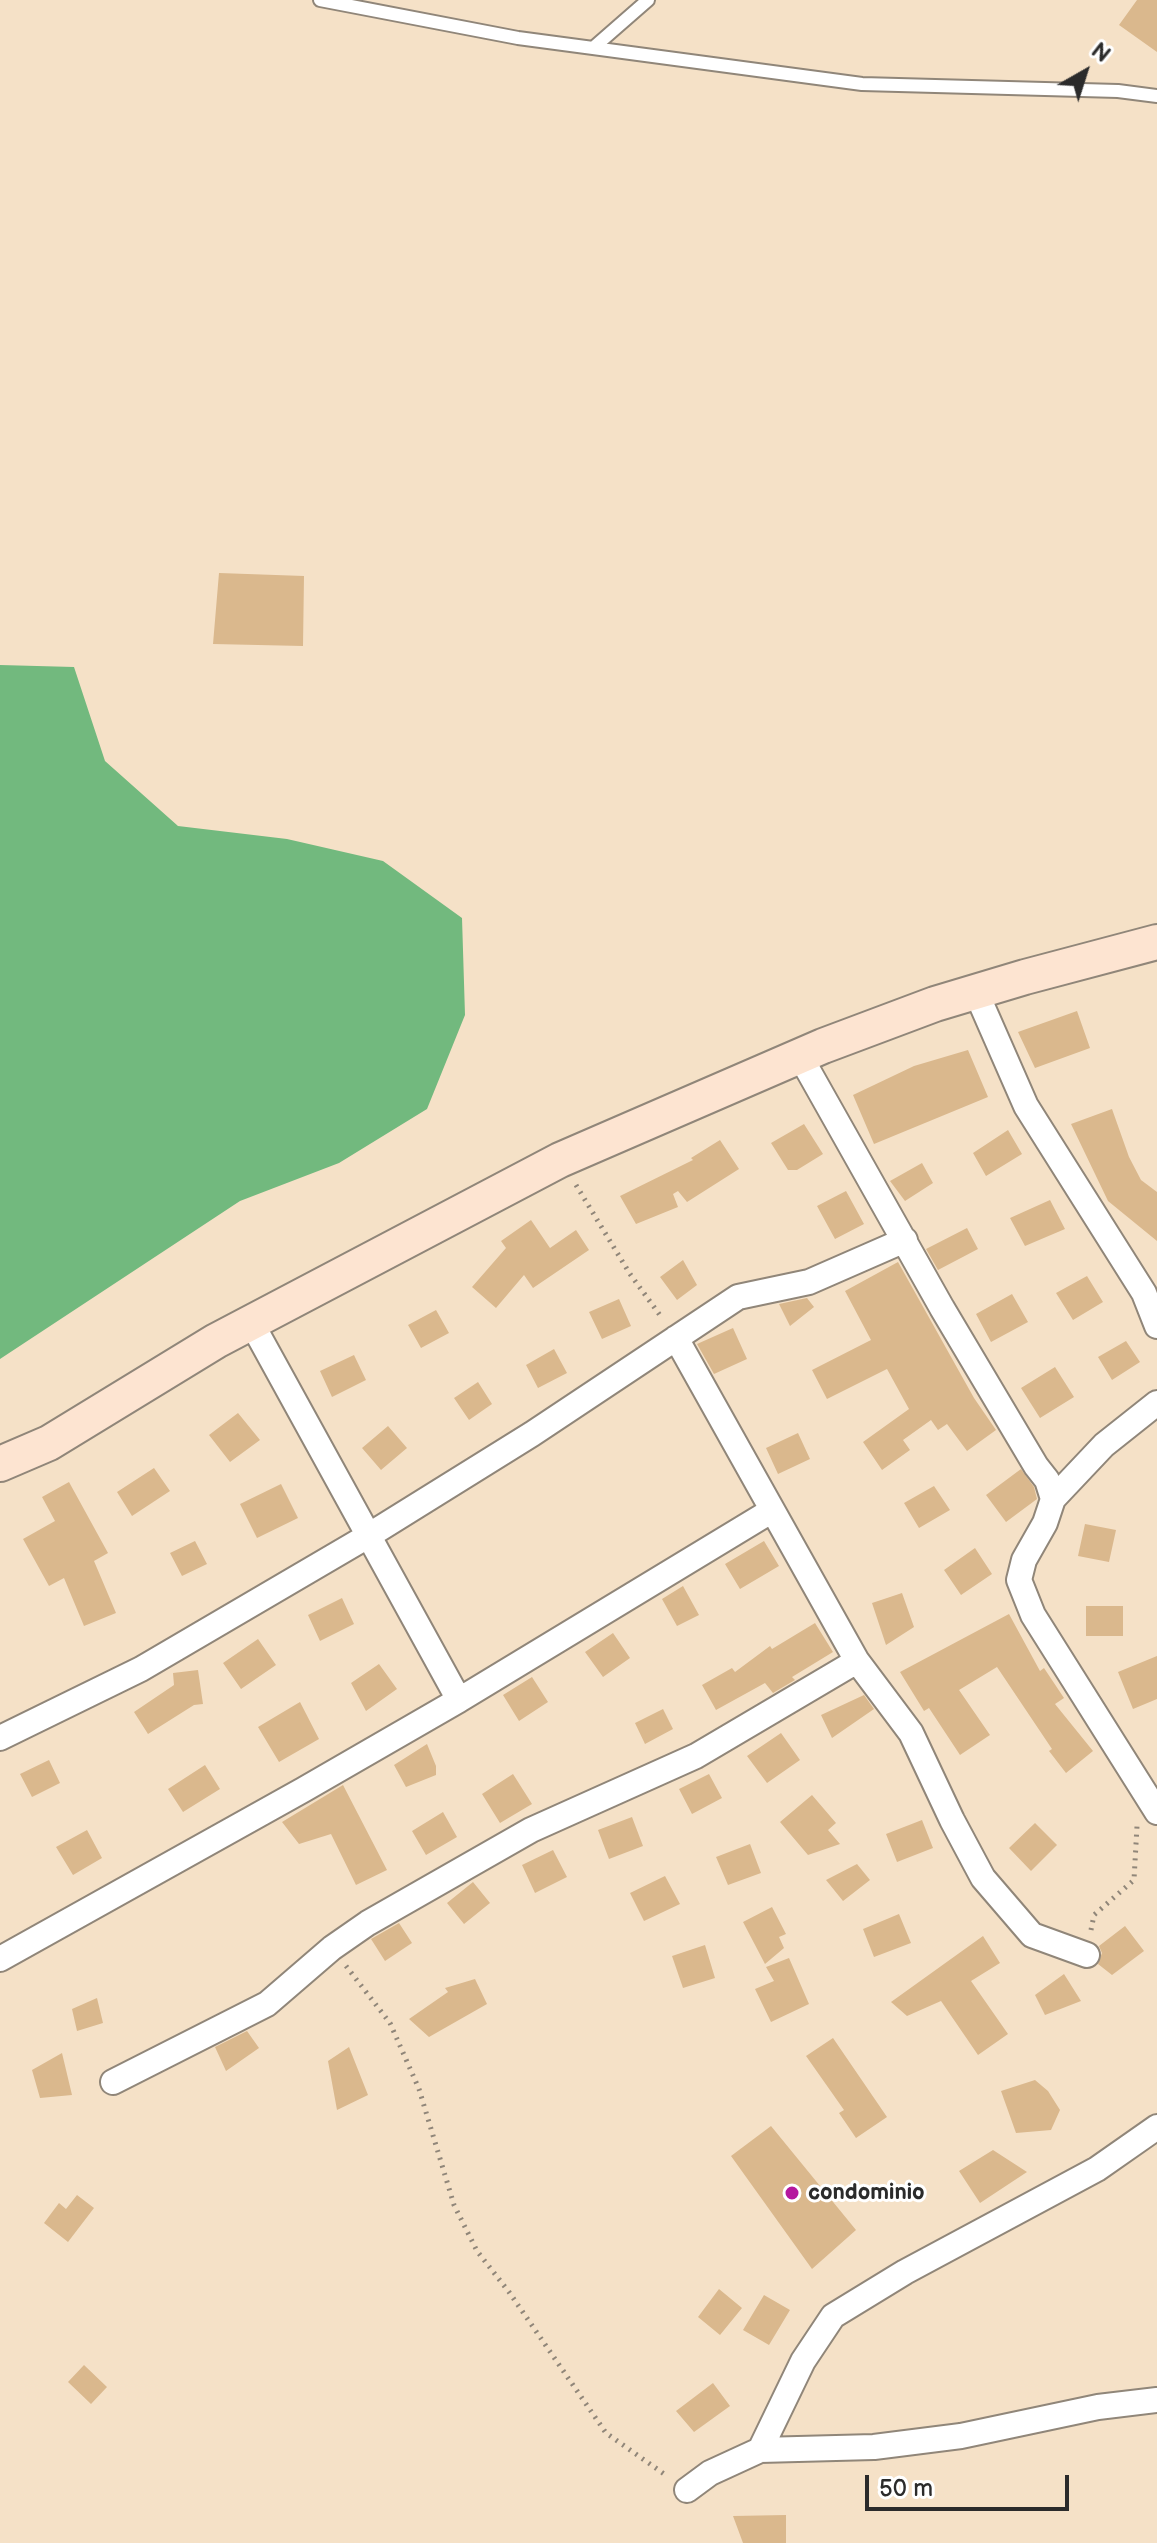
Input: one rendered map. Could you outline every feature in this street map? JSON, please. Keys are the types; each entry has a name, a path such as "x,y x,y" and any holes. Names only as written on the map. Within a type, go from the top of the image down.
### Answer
{"main road":[{"path":"0,1464 49,1443 251,1322 560,1160 800,1056 935,1004 1157,942"}],"street":[{"path":"976,992 1026,1106 1144,1293 1157,1326"},
{"path":"800,1056 998,1403 1047,1480 1053,1499"},
{"path":"0,1738 141,1669 368,1536 532,1434 738,1297 809,1282 905,1240"},
{"path":"251,1322 459,1700"},
{"path":"676,1338 857,1661 911,1733 983,1878 1032,1935 1087,1955"},
{"path":"1157,1403 1104,1445 1053,1499 1045,1523 1024,1560 1019,1580 1033,1615 1157,1812"},
{"path":"0,1959 459,1700 771,1511"},
{"path":"113,2082 267,2004 332,1948 368,1923 531,1830 696,1756 857,1661"},
{"path":"760,2450 803,2361 833,2316 905,2272 1097,2169 1157,2127"},
{"path":"687,2490 710,2473 760,2450 874,2447 961,2436 1098,2407 1157,2400"}],"lane":[{"path":"320,0 518,38 862,84 1118,91 1157,96"},
{"path":"593,48 648,0"}],"path":[{"path":"560,1160 630,1274 676,1338"},
{"path":"1087,1955 1094,1915 1134,1880 1140,1785"},
{"path":"332,1948 390,2023 419,2089 454,2205 477,2251 606,2433 687,2490"}],"green space":[{"path":"0,665 74,667 105,761 178,826 287,839 383,861 462,918 465,1015 427,1109 339,1163 240,1201 0,1359"}],"building":[{"path":"1137,0 1157,0 1157,52 1119,25"},
{"path":"219,573 304,576 303,646 213,644"},
{"path":"1077,1011 1090,1048 1035,1068 1018,1032"},
{"path":"968,1050 988,1097 874,1144 853,1095 914,1066"},
{"path":"1112,1109 1129,1157 1141,1180 1157,1192 1157,1241 1108,1201 1071,1124"},
{"path":"804,1124 823,1154 797,1170 788,1170 771,1143"},
{"path":"1008,1130 1022,1154 986,1176 973,1153"},
{"path":"720,1140 739,1169 687,1202 678,1191 673,1194 678,1207 636,1224 620,1196 693,1160 691,1158"},
{"path":"922,1163 933,1183 905,1201 890,1181"},
{"path":"846,1191 864,1224 835,1239 817,1206"},
{"path":"1050,1200 1065,1229 1025,1246 1010,1218"},
{"path":"531,1220 550,1248 576,1230 589,1250 533,1288 524,1275 496,1308 472,1287 506,1248 501,1241"},
{"path":"967,1228 978,1249 938,1270 926,1249"},
{"path":"683,1260 697,1285 677,1300 660,1277"},
{"path":"898,1262 974,1398 996,1430 967,1451 947,1424 938,1430 931,1420 903,1440 910,1450 882,1470 863,1442 909,1409 887,1369 827,1399 812,1370 871,1340 845,1291"},
{"path":"1087,1276 1103,1302 1073,1320 1056,1293"},
{"path":"1012,1294 1028,1322 991,1342 976,1314"},
{"path":"807,1298 814,1307 790,1326 779,1304"},
{"path":"619,1299 631,1326 602,1339 589,1312"},
{"path":"436,1310 449,1333 421,1348 408,1325"},
{"path":"733,1328 747,1359 714,1374 697,1344"},
{"path":"1126,1341 1140,1362 1112,1380 1098,1357"},
{"path":"554,1349 567,1373 538,1388 526,1365"},
{"path":"354,1355 366,1380 332,1397 320,1371"},
{"path":"1055,1367 1074,1397 1040,1418 1021,1388"},
{"path":"478,1382 492,1404 469,1420 454,1398"},
{"path":"238,1413 260,1440 230,1462 209,1435"},
{"path":"388,1426 407,1448 381,1470 362,1448"},
{"path":"798,1433 810,1459 778,1474 766,1448"},
{"path":"154,1468 170,1491 132,1516 117,1492"},
{"path":"1021,1469 1034,1487 1037,1499 1006,1522 986,1495"},
{"path":"69,1482 108,1553 94,1561 116,1613 84,1626 64,1578 49,1586 23,1539 55,1521 42,1497"},
{"path":"281,1484 298,1518 257,1538 240,1504"},
{"path":"934,1486 950,1510 919,1528 904,1503"},
{"path":"1085,1524 1116,1530 1109,1562 1078,1556"},
{"path":"195,1541 207,1564 182,1576 170,1553"},
{"path":"764,1541 779,1566 740,1589 725,1564"},
{"path":"975,1548 992,1574 961,1595 944,1570"},
{"path":"683,1586 699,1615 677,1626 662,1599"},
{"path":"902,1593 914,1627 886,1645 872,1603"},
{"path":"342,1598 354,1624 320,1641 308,1615"},
{"path":"1086,1606 1123,1606 1123,1636 1086,1636"},
{"path":"1009,1614 1040,1671 1044,1668 1064,1698 1055,1704 1093,1751 1066,1773 997,1667 959,1690 990,1735 960,1755 929,1708 924,1711 900,1672"},
{"path":"815,1623 833,1652 792,1677 795,1680 773,1693 765,1683 716,1710 702,1685 732,1668 735,1672 770,1646 772,1649"},
{"path":"613,1633 630,1658 603,1677 585,1652"},
{"path":"258,1639 276,1665 241,1689 223,1663"},
{"path":"1157,1656 1157,1699 1133,1709 1118,1672"},
{"path":"379,1664 397,1689 366,1711 351,1683"},
{"path":"198,1670 203,1704 194,1705 148,1734 134,1712 174,1685 173,1673"},
{"path":"532,1677 548,1702 519,1721 503,1695"},
{"path":"864,1695 874,1709 832,1738 821,1715"},
{"path":"300,1702 319,1739 279,1762 258,1727"},
{"path":"663,1709 673,1729 645,1744 635,1723"},
{"path":"781,1733 800,1760 767,1783 747,1756"},
{"path":"427,1744 436,1766 436,1775 406,1787 394,1765"},
{"path":"49,1760 60,1783 32,1797 20,1774"},
{"path":"205,1765 220,1789 183,1812 168,1789"},
{"path":"513,1774 532,1804 500,1823 482,1794"},
{"path":"709,1774 722,1798 692,1814 679,1789"},
{"path":"343,1785 387,1870 356,1885 331,1834 299,1844 282,1822"},
{"path":"812,1795 836,1823 828,1830 840,1844 808,1855 780,1822"},
{"path":"443,1812 457,1837 426,1855 412,1831"},
{"path":"632,1817 643,1846 609,1859 598,1830"},
{"path":"922,1820 933,1848 897,1862 886,1834"},
{"path":"1035,1823 1057,1845 1031,1871 1009,1848"},
{"path":"87,1830 102,1858 73,1875 56,1847"},
{"path":"750,1844 761,1873 728,1885 716,1857"},
{"path":"553,1850 567,1877 535,1893 522,1865"},
{"path":"857,1864 870,1880 843,1901 826,1880"},
{"path":"665,1876 680,1904 644,1921 630,1893"},
{"path":"473,1882 490,1903 464,1924 447,1903"},
{"path":"772,1907 786,1934 779,1937 784,1948 765,1964 743,1922"},
{"path":"899,1914 911,1943 874,1957 863,1929"},
{"path":"399,1923 412,1943 385,1961 371,1939"},
{"path":"1125,1926 1144,1951 1112,1975 1098,1964 1102,1953 1099,1946"},
{"path":"983,1936 1000,1963 971,1981 1008,2034 978,2055 941,2001 907,2016 891,2002"},
{"path":"705,1945 715,1978 683,1988 672,1956"},
{"path":"789,1958 809,2004 771,2022 755,1989 774,1981 766,1967"},
{"path":"1064,1974 1081,2001 1045,2015 1035,1995"},
{"path":"475,1979 487,2004 429,2037 409,2019 448,1992 445,1988"},
{"path":"97,1998 103,2023 77,2031 72,2009"},
{"path":"247,2031 259,2048 226,2071 215,2047"},
{"path":"833,2038 887,2117 856,2138 839,2113 844,2110 806,2056"},
{"path":"349,2047 368,2095 337,2110 328,2061"},
{"path":"62,2053 72,2095 40,2098 32,2070"},
{"path":"1035,2080 1048,2091 1060,2110 1051,2130 1016,2133 1001,2091"},
{"name":"condominio","path":"771,2126 856,2230 812,2269 731,2156"},
{"path":"993,2150 1027,2172 980,2203 959,2171"},
{"path":"77,2195 94,2208 68,2242 44,2223 59,2203 66,2209"},
{"path":"719,2289 742,2308 720,2335 698,2317"},
{"path":"764,2295 790,2310 769,2345 743,2330"},
{"path":"84,2365 107,2387 91,2404 68,2382"},
{"path":"713,2383 730,2406 694,2432 676,2411"},
{"path":"786,2515 786,2543 743,2543 733,2516"}],"place":[{"name":"condominio","path":"792,2193"}]}
